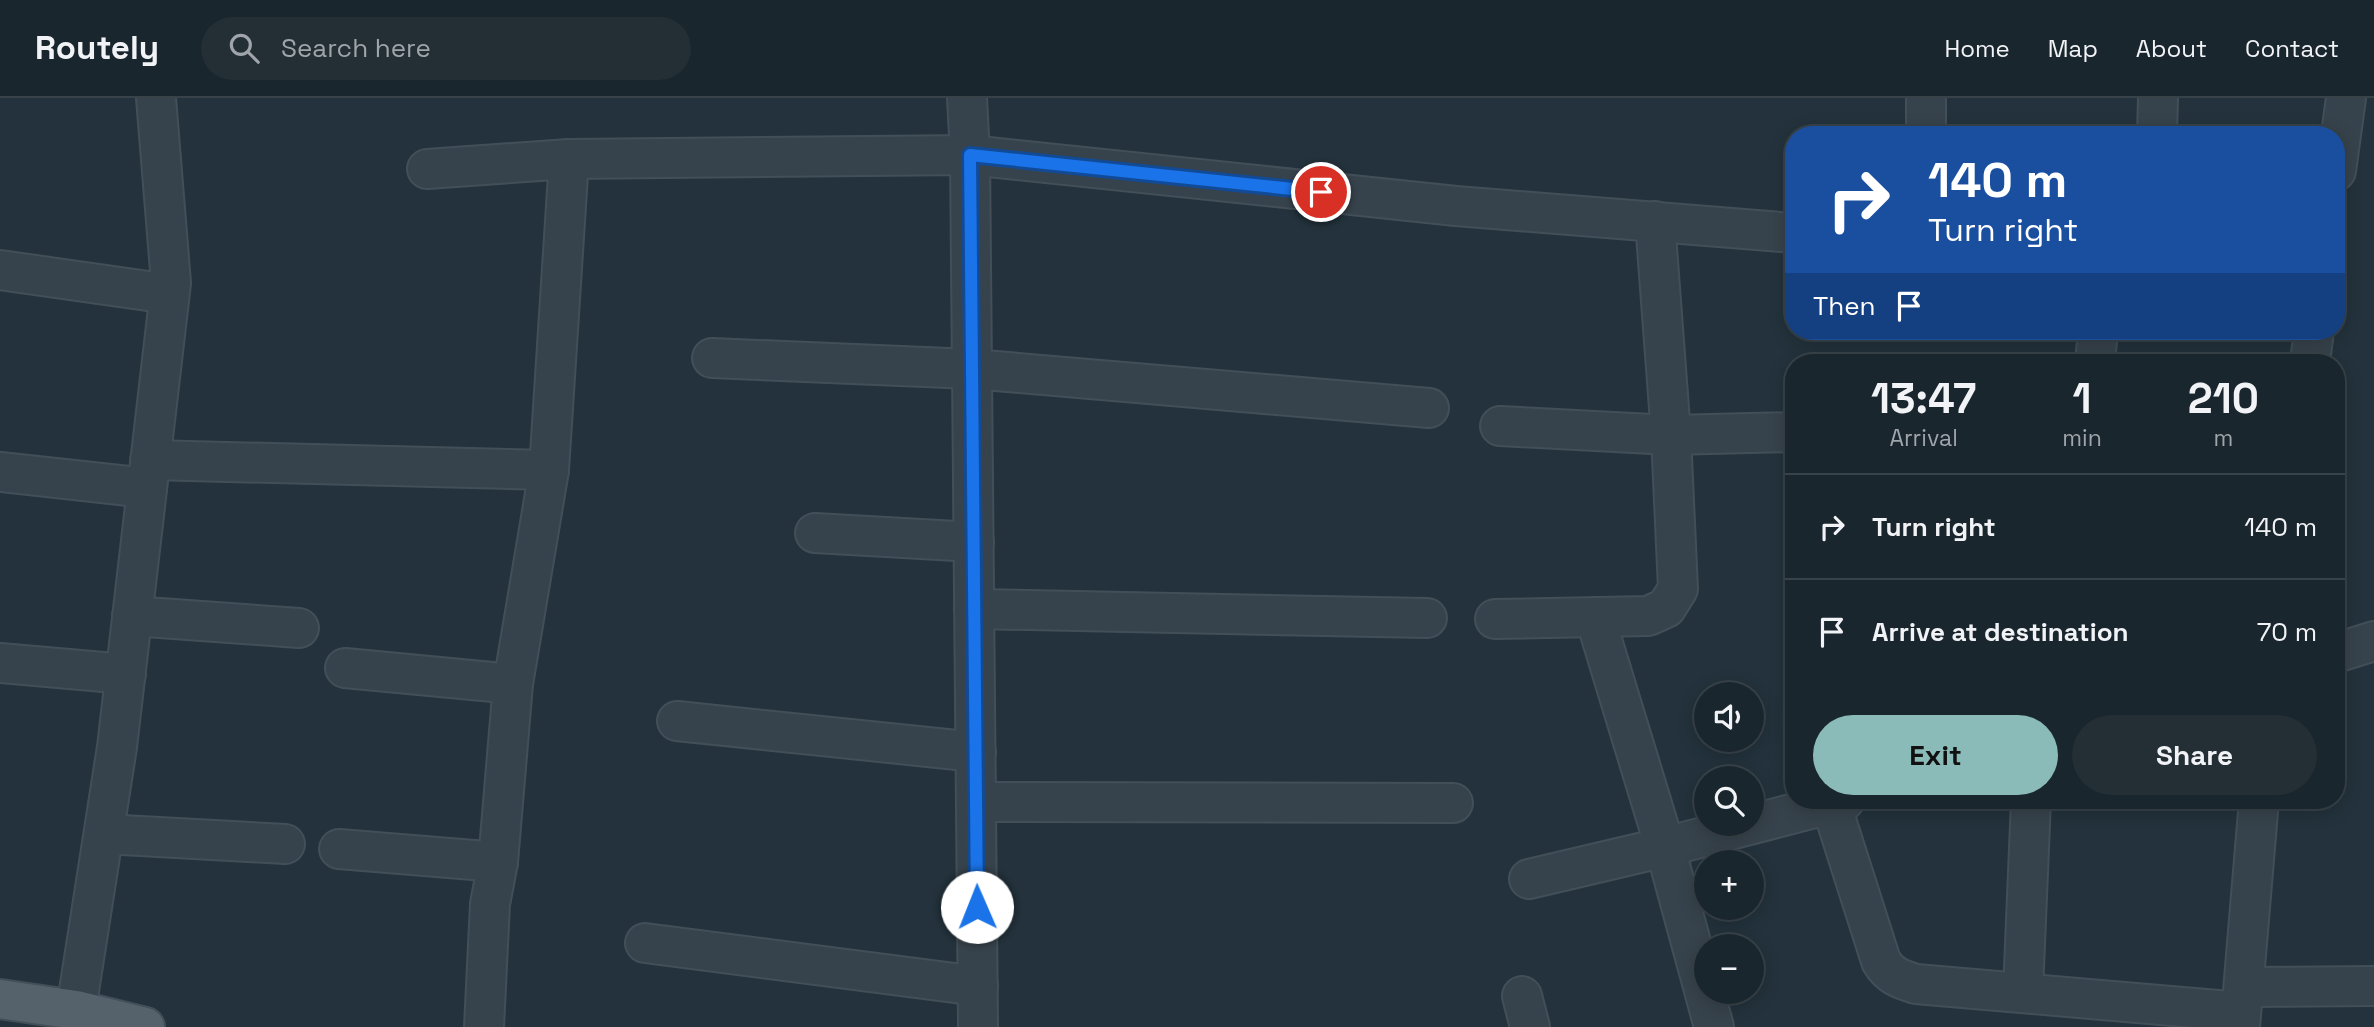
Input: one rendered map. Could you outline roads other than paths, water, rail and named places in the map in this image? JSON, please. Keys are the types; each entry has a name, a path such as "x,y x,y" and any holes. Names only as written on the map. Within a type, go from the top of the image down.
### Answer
{"main road":[{"path":"0,999 75,1010 145,1027"}],"street":[{"path":"75,1010 104,834 171,283 156,98"},
{"path":"967,98 970,155 978,1027"},
{"path":"1926,98 1926,126"},
{"path":"2157,126 2158,98"},
{"path":"2342,126 2346,98"},
{"path":"427,169 569,159 970,155 1456,206 1785,232"},
{"path":"484,1027 489,904 498,862 513,684 550,470 569,159"},
{"path":"1495,619 1648,616 1666,608 1678,589 1671,435 1655,221"},
{"path":"0,270 169,294"},
{"path":"712,358 972,369 1429,408"},
{"path":"1500,426 1671,435 1785,432"},
{"path":"0,472 149,474 550,470"},
{"path":"815,533 974,542"},
{"path":"974,609 1427,618"},
{"path":"132,616 299,628"},
{"path":"1595,617 1665,847 1714,1027"},
{"path":"2345,650 2374,641"},
{"path":"0,663 125,674"},
{"path":"345,668 513,684"},
{"path":"677,721 976,752"},
{"path":"976,802 1453,803"},
{"path":"1529,879 1811,809"},
{"path":"1840,809 1881,961 1888,972 1899,979 1916,984 2242,1009 2374,986"},
{"path":"2023,992 2031,809"},
{"path":"2242,1009 2258,809"},
{"path":"104,834 285,844"},
{"path":"339,849 498,862"},
{"path":"645,943 978,986"}]}
